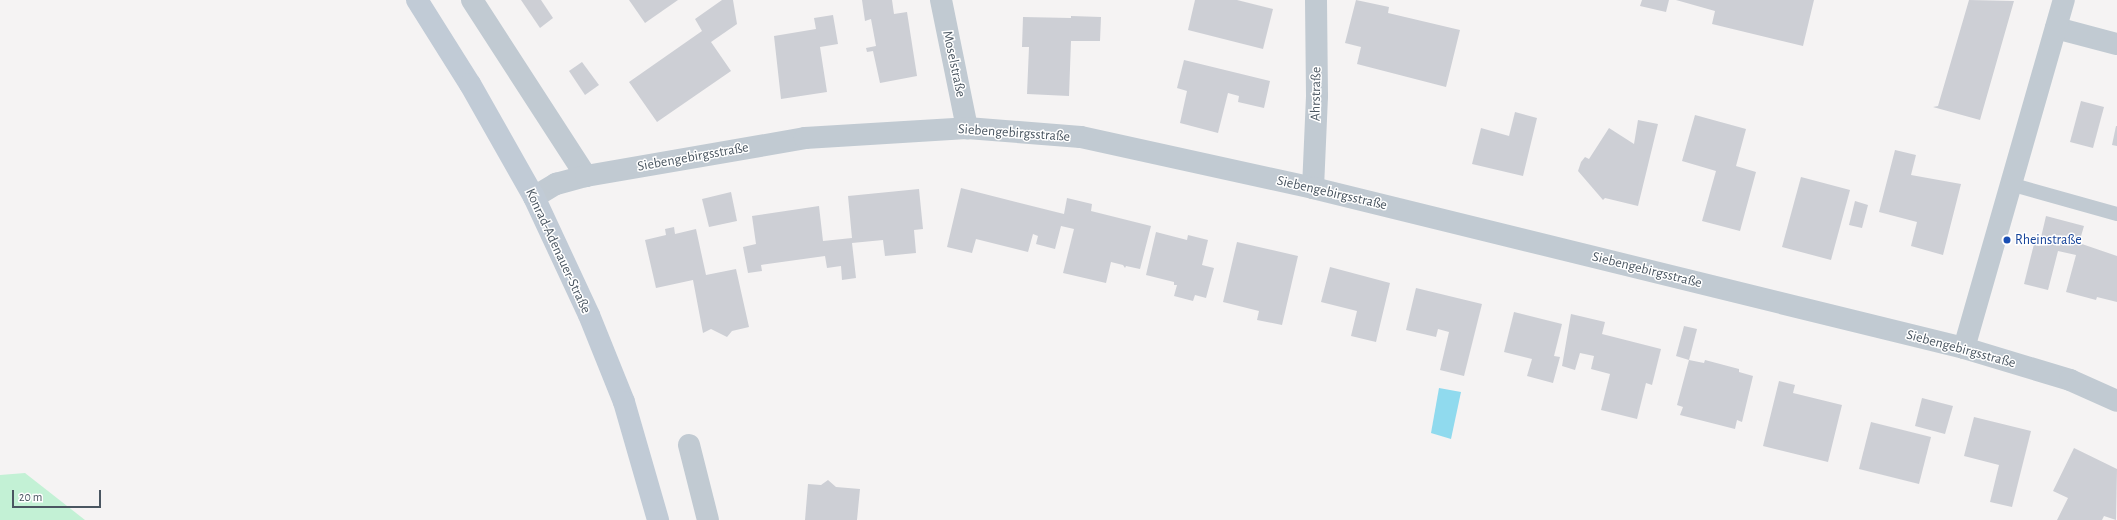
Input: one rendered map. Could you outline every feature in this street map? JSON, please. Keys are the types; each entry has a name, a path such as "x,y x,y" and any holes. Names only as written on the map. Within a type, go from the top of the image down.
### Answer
{"street":[{"name":"Konrad-Adenauer-Straße","path":"417,0 470,84 534,197 589,315 624,402 658,520"},
{"path":"472,0 586,176"},
{"name":"Moselstraße","path":"941,0 967,128"},
{"name":"Ahrstraße","path":"1313,188 1317,96 1316,0"},
{"path":"1964,348 2064,0"},
{"path":"2056,28 2117,44"},
{"name":"Siebengebirgsstraße","path":"534,197 556,184 586,176 805,138 967,128 1081,137 1313,188 1964,348 2070,380 2117,401"},
{"path":"689,445 708,520"}],"lane":[{"path":"2010,184 2117,214"}],"green space":[{"path":"25,473 85,520 0,520 0,475"}],"water":[{"path":"1439,388 1461,392 1451,439 1431,433"}],"building":[{"path":"521,0 541,0 553,18 540,28"},
{"path":"629,0 678,0 645,23"},
{"path":"722,0 733,0 737,24 711,42 731,71 657,122 629,82 702,31 695,19"},
{"path":"862,0 892,0 894,14 907,12 917,76 880,83 873,51 867,52 866,48 876,46 871,19 865,21"},
{"path":"1195,0 1237,0 1273,9 1263,49 1188,30"},
{"path":"1356,0 1389,7 1388,13 1460,30 1446,87 1357,64 1361,47 1345,43"},
{"path":"1642,0 1669,0 1666,12 1640,6"},
{"path":"1676,0 1814,0 1803,46 1712,24 1715,11"},
{"path":"1969,0 2014,1 1980,120 1933,107 1938,106"},
{"path":"833,15 838,44 820,47 827,92 781,99 774,36 816,29 814,18"},
{"path":"1071,16 1101,17 1100,41 1071,41 1069,96 1027,94 1029,47 1022,47 1023,17 1071,18"},
{"path":"1184,60 1270,81 1264,108 1238,102 1239,96 1228,93 1218,133 1180,123 1187,91 1177,88"},
{"path":"582,62 599,85 585,95 569,71"},
{"path":"2081,101 2104,107 2093,148 2070,142"},
{"path":"1515,112 1537,118 1523,176 1472,164 1481,128 1509,136"},
{"path":"1695,115 1746,129 1736,166 1756,172 1740,231 1702,221 1716,171 1682,161"},
{"path":"1638,120 1658,124 1638,206 1605,198 1603,200 1578,171 1581,162 1585,157 1589,159 1609,128 1634,144"},
{"path":"2117,126 2117,146 2112,145"},
{"path":"1895,150 1916,155 1911,175 1961,184 1943,255 1911,246 1917,222 1879,212"},
{"path":"1801,177 1850,190 1831,260 1782,247"},
{"path":"961,188 1064,214 1067,198 1092,204 1091,211 1151,226 1140,269 1126,266 1125,268 1123,265 1111,262 1106,283 1063,273 1074,229 1061,226 1055,249 1036,244 1038,236 1033,234 1028,252 976,239 972,253 947,247"},
{"path":"919,189 923,229 914,230 916,253 885,256 883,240 852,243 856,278 842,280 841,266 827,268 825,256 761,265 762,271 748,273 743,247 756,244 752,216 819,206 823,241 852,238 848,196"},
{"path":"731,192 737,221 709,227 702,199"},
{"path":"1855,201 1868,205 1862,228 1849,225"},
{"path":"2046,216 2084,226 2079,243 2117,256 2117,302 2097,297 2096,300 2066,292 2076,255 2058,251 2048,290 2024,284 2034,244 2039,246"},
{"path":"674,227 675,234 696,229 706,275 736,269 749,327 732,331 727,337 711,329 703,333 693,280 656,288 645,240 666,235 665,229"},
{"path":"1156,232 1187,240 1188,235 1208,240 1202,265 1214,268 1206,298 1195,295 1193,301 1174,296 1177,285 1174,285 1174,282 1146,275"},
{"path":"1237,242 1298,256 1282,325 1257,320 1259,311 1223,302"},
{"path":"1330,267 1390,283 1376,342 1351,336 1357,311 1321,302"},
{"path":"1416,288 1482,304 1464,376 1440,370 1449,332 1438,329 1436,337 1406,330"},
{"path":"1514,312 1562,324 1554,356 1560,357 1553,383 1527,376 1532,359 1504,352"},
{"path":"1571,314 1605,322 1602,334 1661,349 1652,385 1646,383 1637,419 1601,410 1610,374 1591,369 1594,356 1580,353 1575,370 1562,366"},
{"path":"1684,326 1697,329 1689,360 1676,356"},
{"path":"1689,360 1704,363 1705,360 1739,369 1739,372 1753,376 1742,422 1737,420 1735,429 1680,415 1683,407 1677,405"},
{"path":"1779,381 1795,385 1793,393 1842,405 1828,462 1763,446"},
{"path":"1922,398 1953,406 1945,434 1915,426"},
{"path":"1974,417 2031,431 2012,507 1990,502 1999,465 1964,456"},
{"path":"1871,422 1931,437 1919,484 1859,469"},
{"path":"2074,448 2117,469 2116,520 2104,516 2102,520 2057,520 2068,498 2053,491"},
{"path":"828,480 836,487 860,489 857,520 805,520 808,484 821,485"}],"place":[{"name":"Rheinstraße","path":"2007,240"}]}
